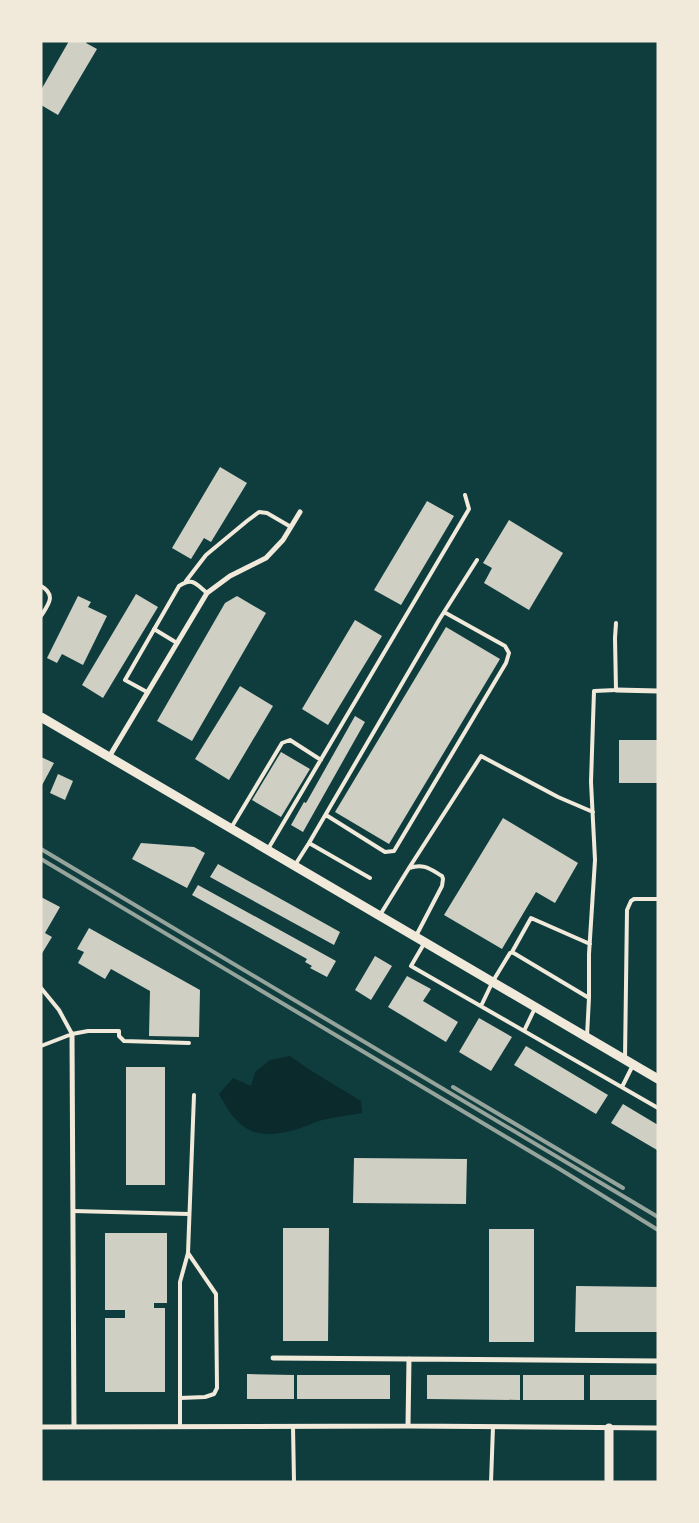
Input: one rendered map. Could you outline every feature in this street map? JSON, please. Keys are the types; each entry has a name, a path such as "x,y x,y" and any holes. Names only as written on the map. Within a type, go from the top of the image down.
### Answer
{"street":[{"path":"109,757 207,593 230,576 266,558 283,540 300,512"},
{"path":"616,690 658,690"},
{"path":"41,717 658,1079"},
{"path":"72,1034 74,1427"},
{"path":"273,1358 658,1361"},
{"path":"408,1426 409,1359"},
{"path":"41,1427 408,1426 658,1428"},
{"path":"609,1428 609,1482"}],"lane":[{"path":"268,849 469,509 466,495"},
{"path":"147,692 126,680 179,586 186,581 206,555 259,512 268,513 291,527"},
{"path":"295,865 444,612 477,560"},
{"path":"186,581 194,582 207,593"},
{"path":"41,586 48,590 50,596 49,603 41,616"},
{"path":"326,815 385,852 394,851 506,663 509,653 505,646 444,612"},
{"path":"587,1036 595,860 592,782 594,691 616,690 616,623"},
{"path":"154,629 177,643"},
{"path":"231,828 282,743 290,740 321,760"},
{"path":"380,915 481,756 558,797 593,812"},
{"path":"309,843 370,878"},
{"path":"409,868 418,865 426,866 442,876 443,879 442,886 416,936"},
{"path":"622,1087 629,1062 628,910 631,901 634,899 658,899"},
{"path":"480,1006 531,918 590,944"},
{"path":"425,941 411,966 658,1108"},
{"path":"512,952 589,998"},
{"path":"41,988 59,1010 72,1034"},
{"path":"524,1031 536,1006"},
{"path":"41,1046 72,1034 88,1032 119,1032 119,1036 124,1041 190,1043"},
{"path":"180,1427 180,1282 188,1253 194,1094"},
{"path":"73,1212 190,1214"},
{"path":"180,1398 205,1398 214,1394 217,1388 216,1294 188,1253"},
{"path":"293,1426 294,1482"},
{"path":"491,1482 492,1427"}],"water":[{"path":"290,1056 361,1101 362,1113 327,1119 283,1133 259,1133 241,1125 226,1107 219,1094 233,1078 251,1086 255,1072 270,1060"}],"building":[{"path":"69,41 87,41 86,43 97,49 58,115 41,105 41,90"},
{"path":"220,467 247,483 211,542 204,538 191,559 172,548"},
{"path":"427,501 454,516 401,605 374,590"},
{"path":"509,520 563,553 529,610 484,583 492,568 483,563"},
{"path":"136,594 158,607 103,698 82,685"},
{"path":"78,596 91,602 88,607 107,616 83,665 62,654 57,663 47,658"},
{"path":"237,596 266,613 192,741 157,721 225,603"},
{"path":"355,620 382,636 328,725 302,709"},
{"path":"446,627 500,659 389,844 335,812"},
{"path":"240,686 273,706 229,780 195,759"},
{"path":"355,716 365,722 303,832 291,825 304,802 306,803"},
{"path":"619,740 658,740 658,783 619,783"},
{"path":"281,752 310,769 281,817 252,800"},
{"path":"41,757 54,763 41,787"},
{"path":"58,774 73,781 65,800 50,793"},
{"path":"503,818 578,863 555,903 536,892 502,949 444,915"},
{"path":"141,843 194,847 205,853 187,888 132,859"},
{"path":"218,864 340,932 334,945 210,877"},
{"path":"198,885 336,961 327,977 310,968 312,966 305,962 307,959 192,895"},
{"path":"41,897 60,907 45,933 52,937 41,955"},
{"path":"89,928 200,990 199,1037 149,1036 150,991 111,969 105,979 78,963 84,952 77,949"},
{"path":"375,956 392,966 371,1000 355,990"},
{"path":"407,976 431,989 423,1001 458,1022 446,1042 388,1007"},
{"path":"479,1018 512,1037 491,1071 459,1052"},
{"path":"526,1046 608,1095 596,1114 514,1065"},
{"path":"126,1067 165,1067 165,1185 126,1185"},
{"path":"623,1104 658,1125 657,1150 611,1123"},
{"path":"354,1158 467,1159 466,1204 353,1203"},
{"path":"283,1228 329,1228 328,1341 283,1341"},
{"path":"489,1229 534,1229 534,1342 489,1342"},
{"path":"105,1233 167,1233 167,1303 154,1303 154,1308 165,1308 165,1392 105,1392 105,1318 125,1318 125,1310 105,1310"},
{"path":"576,1286 658,1287 658,1332 575,1332"},
{"path":"247,1374 294,1375 294,1399 247,1399"},
{"path":"297,1375 390,1375 390,1399 297,1399"},
{"path":"427,1375 520,1375 520,1400 427,1399"},
{"path":"523,1375 584,1375 584,1400 523,1400"},
{"path":"590,1375 658,1375 658,1400 590,1400"}],"railway":[{"path":"41,849 658,1217"},
{"path":"41,859 558,1168 658,1230"},
{"path":"453,1087 623,1188"}]}
